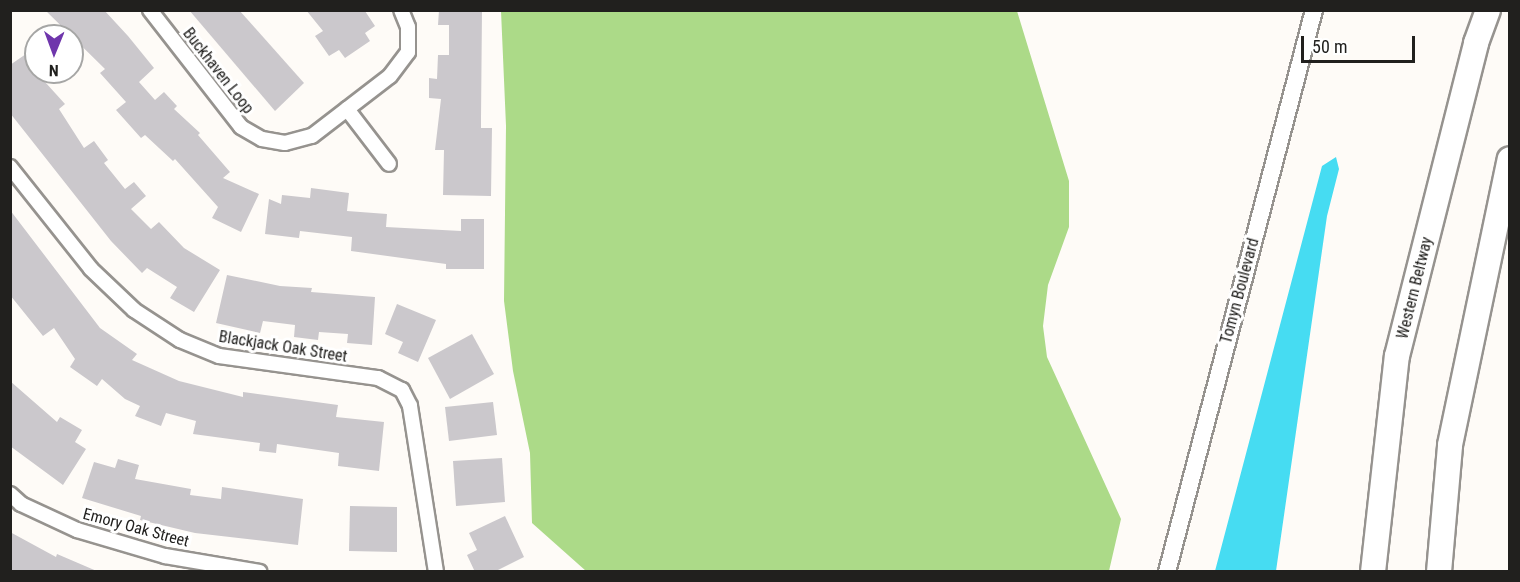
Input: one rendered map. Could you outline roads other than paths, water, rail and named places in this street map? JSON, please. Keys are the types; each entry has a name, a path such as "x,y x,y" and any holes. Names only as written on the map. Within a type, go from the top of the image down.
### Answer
{"highway":[{"name":"Western Beltway","path":"1373,572 1397,356 1456,123 1488,10"},
{"path":"1439,572 1450,446 1507,169"},
{"path":"1366,572 1397,356"}],"street":[{"name":"Buckhaven Loop","path":"150,10 241,127 262,139 285,143 312,136 390,76 408,52 408,27 401,10"},
{"name":"Tomyn Boulevard","path":"1167,572 1314,10"},
{"path":"347,110 390,164"},
{"name":"Blackjack Oak Street","path":"10,167 91,269 134,310 180,340 219,356 378,378 402,390 410,406 436,572"},
{"name":"Emory Oak Street","path":"10,494 21,504 77,530 165,556 260,572"}],"water":[{"path":"1336,157 1339,169 1327,216 1276,571 1215,571 1322,166"}]}
